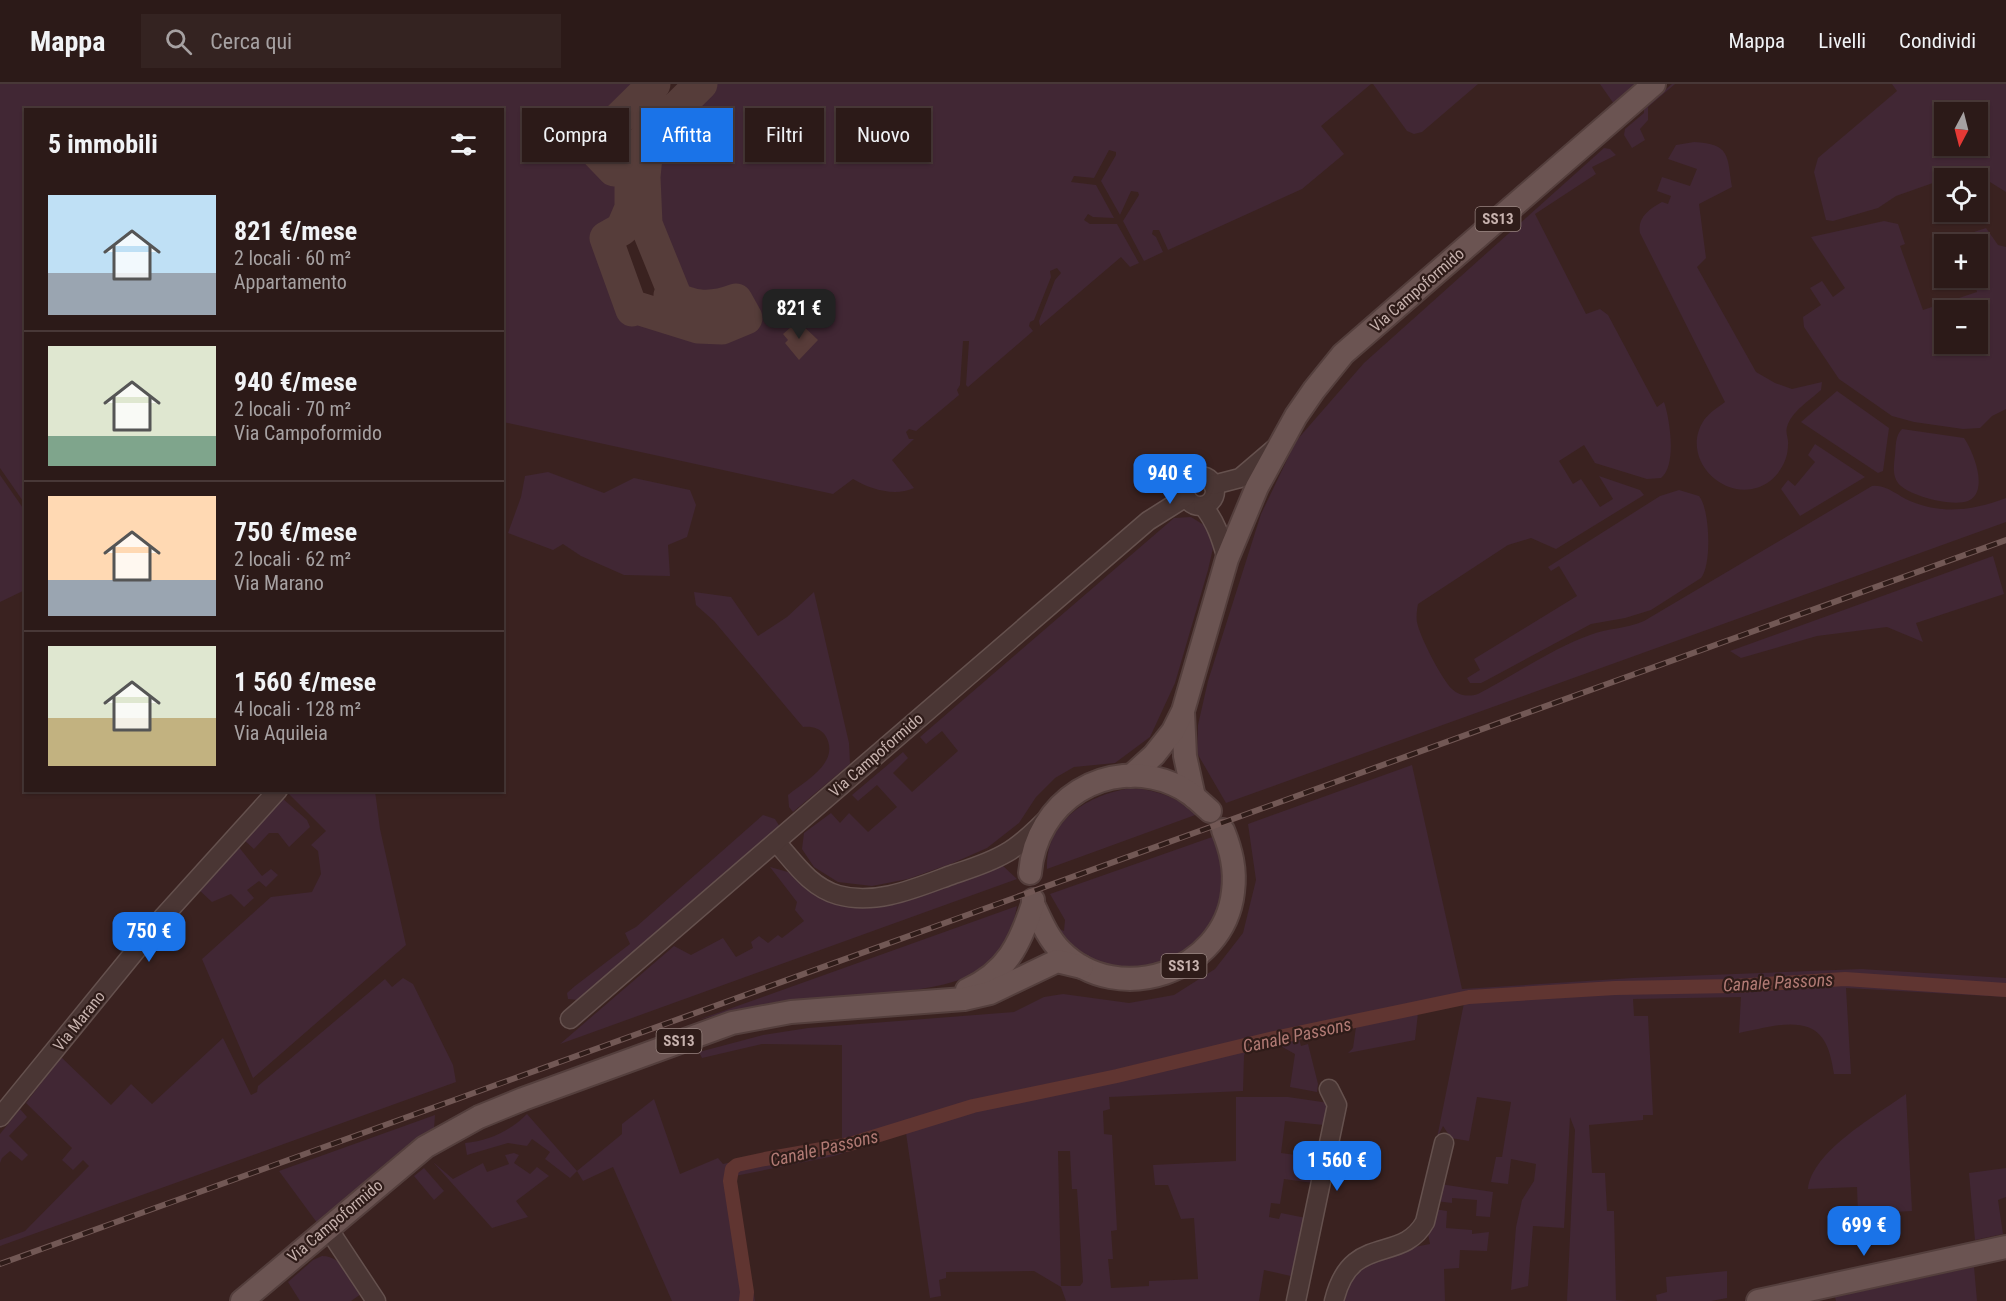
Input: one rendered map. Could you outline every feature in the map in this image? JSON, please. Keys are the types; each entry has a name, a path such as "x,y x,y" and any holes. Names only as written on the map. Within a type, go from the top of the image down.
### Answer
{"main road":[{"name":"Via Campoformido","path":"1278,446 1314,390 1343,354 1654,84"},
{"name":"SS13","path":"1131,776 1166,742 1183,711 1227,559 1257,487 1278,446"},
{"name":"SS13","path":"430,1144 479,1117 523,1099 732,1023 791,1012 964,999 990,993 1039,968 1057,962 1123,980 1145,979 1167,974 1186,964 1204,951 1223,924 1233,893 1234,872 1231,850 1209,812 1185,756 1183,711"},
{"path":"1030,873 1039,836 1052,813 1065,800 1096,782 1131,776 1153,778 1175,785 1209,812"},
{"name":"SS13","path":"944,1000 985,982 997,972 1019,940 1033,902 1046,933 1062,952 1082,967"},
{"name":"Via Campoformido","path":"242,1301 327,1227 430,1144"},
{"path":"1758,1301 2006,1247"}],"street":[{"path":"1186,497 1195,505 1203,506 1212,500 1213,485 1240,478 1278,446"},
{"name":"Via Campoformido","path":"570,1020 1148,521 1186,497 1186,486 1194,478 1205,478 1213,485"},
{"path":"1203,506 1214,520 1227,559"},
{"name":"Via Marano","path":"0,1118 164,916 276,792"},
{"path":"776,842 811,881 838,895 876,898 914,889 987,862 1022,843 1052,813"},
{"path":"1296,1301 1337,1105 1329,1089"},
{"path":"1334,1301 1344,1273 1360,1257 1411,1239 1419,1232 1425,1222 1444,1143"},
{"path":"327,1227 376,1301"}],"shaded area":[{"path":"0,84 654,84 629,109 522,108 522,162 607,162 614,169 622,162 628,162 631,166 631,208 622,229 606,239 632,310 637,308 698,327 722,328 746,318 737,300 703,306 679,300 670,295 674,292 646,224 645,162 733,162 733,108 677,108 701,84 1371,84 1321,126 1344,154 1302,189 1168,250 1159,230 1153,230 1152,234 1156,237 1163,252 1144,261 1123,221 1139,195 1138,192 1131,191 1120,215 1101,181 1116,152 1109,150 1094,178 1074,176 1071,182 1096,185 1114,218 1093,217 1088,214 1084,220 1090,224 1117,224 1139,263 1130,267 1121,257 1040,326 1039,321 1055,280 1061,273 1057,268 1050,271 1051,277 1034,320 1030,322 1029,326 1033,331 968,387 966,385 969,341 963,341 960,385 957,390 959,395 916,431 909,429 906,432 909,439 914,439 892,460 914,488 898,492 882,491 853,479 833,494 504,422 504,108 24,108 24,503 0,468"},
{"path":"1373,84 1478,84 1422,132 1414,134 1407,131"},
{"path":"1600,84 1638,84 1614,104"},
{"path":"1672,84 1675,84 1648,107 1648,120 1640,129 1645,140 1632,148 1624,135 1625,129 1644,113 1644,108"},
{"path":"1892,84 2006,84 2006,192 1988,181 1988,168 1934,168 1934,183 1896,196 1878,208 1833,221 1826,220 1814,172 1818,158 1897,91"},
{"path":"1706,143 1721,149 1728,160 1732,187 1699,204 1706,258 1697,267 1756,372 1775,383 1792,389 1822,382 1821,390 1789,421 1788,450 1781,469 1770,481 1755,488 1739,489 1725,485 1712,477 1703,465 1697,451 1697,436 1706,417 1725,402 1640,233 1640,223 1645,214 1662,202 1668,204 1671,196 1657,191 1662,177 1690,186 1697,169 1668,159 1676,145"},
{"path":"1604,148 1610,149 1616,155 1592,167 1596,174 1535,214 1586,314 1600,309 1608,315 1657,407 1664,402 1671,442 1669,463 1661,478 1647,479 1595,463 1584,445 1559,461 1573,484 1581,479 1600,507 1613,499 1599,476 1640,490 1644,495 1556,549 1531,538 1508,545 1418,604 1417,620 1422,637 1437,667 1452,689 1464,695 1478,694 1576,641 1644,621 1872,486 1887,489 1910,501 1934,508 1970,508 2006,498 2006,522 1226,803 1197,753 1198,725 1208,681 1261,514 1296,441 1364,363"},
{"path":"1884,221 1898,224 1905,244 1900,246 1923,310 1934,306 1934,354 1988,354 1988,300 1953,300 1977,292 1976,288 1988,288 1988,234 1968,234 1986,228 1998,245 2006,247 2006,409 1992,416 1980,428 1963,429 1914,422 1892,416 1839,379 1804,327 1803,317 1821,305 1810,288 1822,281 1833,297 1845,288 1811,237"},
{"path":"1837,391 1889,428 1883,471 1878,473 1801,422"},
{"path":"1902,429 1964,438 1972,452 1978,471 1979,481 1975,496 1968,501 1952,503 1920,496 1903,488 1895,477 1894,466 1897,438"},
{"path":"1815,444 1865,477 1800,516 1781,489 1788,480 1795,486 1815,462 1808,455"},
{"path":"548,472 604,493 634,478 690,490 696,505 687,537 668,545 670,576 624,575 581,556 563,544 553,550 508,533 521,497 525,476"},
{"path":"0,475 24,510 24,590 0,602"},
{"path":"1679,490 1699,496 1706,512 1708,550 1705,571 1701,578 1651,610 1625,618 1591,624 1481,683 1470,683 1467,678 1480,670 1474,659 1577,596 1559,566 1551,571 1548,567 1660,496"},
{"path":"1191,517 1207,527 1213,548 1175,683 1150,737 1115,763 1074,767 1055,778 1036,797 1019,823 987,848 953,863 908,879 872,886 838,882 814,867 802,849 804,833 831,813 840,823 849,813 868,832 897,807 877,785 858,801 852,795 903,752 908,758 893,773 912,792 958,751 942,731 926,744 920,737 1174,518"},
{"path":"1993,556 2004,594 1916,623 1923,642 1887,627 1817,636 1741,658 1730,651"},
{"path":"694,592 731,597 758,636 787,617 814,592 849,743 850,764 793,812 789,807 788,795 812,777 825,762 829,754 829,745 825,735 815,728 803,727 714,621 696,605"},
{"path":"1412,765 1462,989 1633,978 1861,969 2006,978 2006,997 1846,988 1851,1074 1834,1074 1823,1039 1815,1031 1806,1027 1772,1026 1739,1033 1741,997 1633,999 1634,1016 1648,1016 1653,1115 1643,1115 1643,1120 1589,1125 1592,1173 1605,1173 1607,1211 1614,1211 1616,1300 1628,1301 1567,1301 1575,1130 1570,1117 1564,1228 1533,1226 1528,1286 1511,1290 1516,1227 1522,1200 1534,1181 1536,1164 1511,1159 1508,1184 1491,1182 1496,1157 1502,1157 1511,1102 1477,1097 1469,1141 1451,1138 1443,1126 1437,1138 1464,1003 1418,1013 1415,1040 1348,1053 1353,1048 1356,1027 1299,1039 1301,1046 1308,1044 1318,1084 1317,1092 1290,1087 1295,1054 1277,1044 1247,1051 1244,1055 1243,1091 1109,1097 1110,1109 1103,1111 1104,1134 1112,1135 1117,1230 1111,1231 1113,1259 1108,1259 1111,1288 1149,1286 1149,1281 1198,1279 1194,1218 1181,1219 1168,1185 1155,1185 1153,1165 1236,1161 1236,1097 1288,1097 1329,1103 1324,1125 1285,1121 1281,1153 1318,1158 1313,1183 1284,1179 1280,1204 1271,1203 1269,1217 1279,1219 1281,1213 1306,1218 1295,1277 1264,1270 1259,1301 1066,1301 1061,1287 1034,1271 946,1272 946,1278 939,1280 941,1296 930,1298 906,1133 834,1156 735,1176 755,1301 672,1301 613,1167 583,1181 577,1171 622,1134 622,1124 654,1099 680,1174 718,1158 723,1164 842,1140 842,1045 762,1044 702,1058 699,1052 763,1035 808,1028 1014,1012 1044,997 1063,994 1129,1003 1174,995 1215,969 1243,933 1256,880 1248,824","holes":["1058,1151 1070,1151 1072,1189 1077,1189 1083,1282 1080,1286 1061,1286"]},
{"path":"1132,788 1167,796 1183,803 1198,814 1047,869 1048,852 1053,837 1073,812 1100,796"},
{"path":"287,792 375,792 380,829 406,945 253,1078 202,959 271,897 312,892 321,874 318,851 311,845 326,831"},
{"path":"282,798 307,820 310,827 289,847 278,833 269,833 254,849 244,840"},
{"path":"763,815 775,819 780,827 578,1000 568,999 567,993 630,944 625,933 636,927"},
{"path":"1215,836 1224,860 1226,890 1219,915 1196,949 1146,971 1098,964 1064,940 1055,927 1064,931 1065,920 1050,894"},
{"path":"238,846 262,876 271,869 278,875 266,887 259,881 247,890 254,898 244,907 231,894 212,902 199,890"},
{"path":"1002,865 1017,879 560,1044 674,946 691,955 723,938 736,957 753,948 751,942 759,936 768,943 778,935 782,938 804,921 795,910 797,902 770,867 788,872 811,892 833,904 866,906"},
{"path":"1017,906 1009,935 1000,953 976,973 956,981 908,991 783,1001 698,1020"},
{"path":"403,978 413,984 453,1065 456,1082 0,1246 0,1240 25,1231 89,1166 83,1160 73,1170 62,1160 72,1148 26,1103 61,1057 111,1105 131,1084 152,1104 223,1038 251,1095 257,1092 258,1086 385,979 392,987"},
{"path":"1906,1094 1912,1211 1858,1214 1857,1187 1808,1189 1812,1175 1833,1148 1863,1123"},
{"path":"20,1109 27,1117 9,1136 28,1155 22,1161 10,1151 0,1163 0,1134"},
{"path":"527,1114 577,1171 570,1178 545,1159 550,1152 532,1139 527,1146 508,1143 467,1155 465,1143 499,1134"},
{"path":"435,1115 434,1129 406,1147 318,1224 279,1171"},
{"path":"514,1153 519,1155 514,1163 530,1174 537,1167 549,1176 516,1201 528,1217 492,1228 433,1162 453,1179 483,1163 487,1172 509,1164 505,1155"},
{"path":"424,1168 444,1191 434,1200 414,1176"},
{"path":"2006,1168 2006,1197 1998,1200 2003,1234 1975,1240 1969,1173"},
{"path":"1440,1184 1493,1192 1490,1217 1476,1216 1477,1200 1452,1198 1452,1203 1436,1201"},
{"path":"1434,1209 1447,1211 1446,1228 1472,1230 1472,1234 1489,1232 1487,1251 1460,1250 1459,1268 1444,1269 1445,1301 1338,1301 1347,1278 1388,1252 1430,1244 1428,1234"},
{"path":"322,1256 341,1264 361,1294 351,1301 300,1301 288,1282 313,1260"},
{"path":"1974,1267 1977,1301 1836,1301 1835,1297"},
{"path":"1727,1271 1727,1298 1711,1301 1657,1301 1656,1295 1667,1292 1666,1277"}],"building":[{"path":"798,321 818,340 799,360 785,343 788,340 783,334"}],"waterway":[{"name":"Canale Passons","path":"746,1301 747,1292 730,1181 732,1169 737,1165 765,1159 850,1144 973,1106 1117,1076 1274,1038 1469,997 1615,988 1734,986 1845,979 2006,990"}],"taxiway":[{"path":"654,84 591,146 614,170 625,159 631,166 631,208 622,229 606,238 632,310 637,308 698,327 722,328 746,318 736,300 719,305 703,306 687,303 670,295 674,293 646,224 644,177 647,145 645,139 701,84"}],"railway":[{"path":"0,1264 2006,540"}]}
